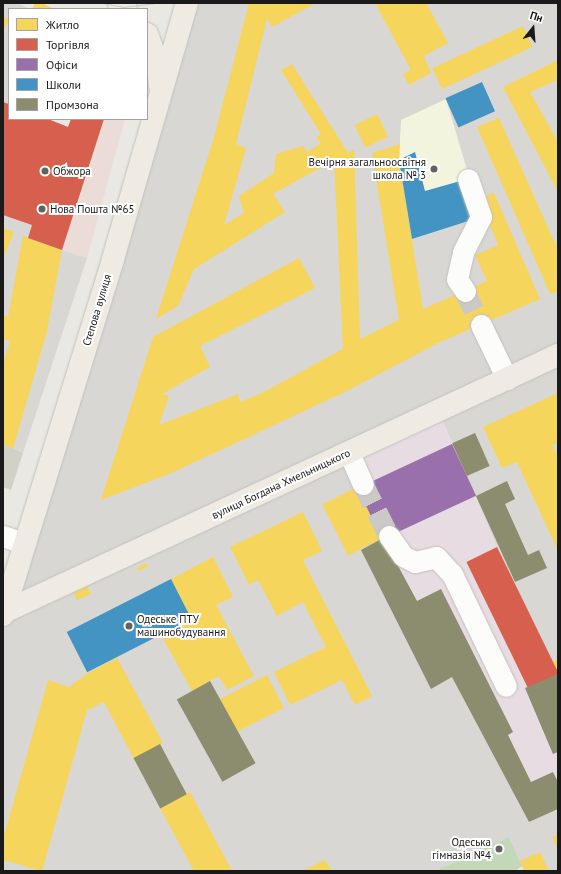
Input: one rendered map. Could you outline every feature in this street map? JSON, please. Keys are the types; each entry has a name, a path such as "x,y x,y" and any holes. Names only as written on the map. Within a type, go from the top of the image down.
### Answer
{"main road":[{"name":"Степова вулиця","path":"4,613 113,259 187,3"},
{"path":"148,37 158,64 161,90"},
{"name":"вулиця Богдана Хмельницького","path":"4,613 558,355"}],"lane":[{"path":"465,291 457,279 463,252 481,217 468,179"},
{"path":"481,325 507,379"},
{"path":"348,453 363,484"},
{"path":"3,536 25,544"},
{"path":"389,536 403,556 415,562 436,557 452,574 506,686"}],"shaded area":[{"path":"3,3 17,3 28,8 8,8 8,104 3,102"},
{"path":"189,3 558,3 558,353 7,607"},
{"name":"Вечірня загальноосвітня школа № 3","path":"446,99 481,217 412,239 399,160 401,120"},
{"name":"Обжора","path":"3,102 8,104 8,120 50,120 68,127 71,120 125,120 87,258 28,238 32,225 3,215"},
{"path":"3,194 38,208 28,238 87,258 23,453 3,444"},
{"path":"558,357 558,674 497,547 439,412"},
{"path":"439,412 497,547 558,674 558,809 529,822 344,458"},
{"path":"3,444 23,453 11,490 3,487"},
{"path":"344,458 529,822 558,809 558,871 524,871 509,837 435,871 3,871 3,623"},
{"name":"Одеська гімназія №4","path":"509,837 522,866 515,871 435,871"}],"building: Житло":[{"path":"35,3 42,3 52,8 32,8"},
{"path":"249,3 316,3 272,27 267,19 236,144 246,148 224,225 244,213 239,196 274,173 276,154 303,146 307,152 321,143 316,138 321,134 281,70 292,64 348,153 354,149 360,339 399,320 372,153 400,144 399,160 423,309 487,281 475,255 498,245 479,198 494,193 540,299 438,343 347,391 169,474 101,500 153,337 299,258 315,288 200,346 210,367 162,394 169,396 159,425 238,394 240,402 262,393 343,349 334,160 273,194 285,212 194,269 178,306 156,319 214,137"},
{"path":"375,3 426,3 448,43 424,56 431,73 409,85 403,74 411,70"},
{"path":"3,16 8,19 8,22 3,31"},
{"path":"523,26 533,47 442,89 432,68"},
{"path":"558,60 558,80 530,92 558,142 558,192 503,87"},
{"path":"377,114 388,136 365,147 355,125"},
{"path":"499,118 558,250 558,291 550,294 477,127"},
{"path":"3,228 14,232 3,259"},
{"path":"23,236 62,250 47,331 13,449 3,444 3,364 10,341 3,339 3,315 8,317"},
{"path":"558,393 558,443 552,445 558,458 558,551 517,462 502,468 483,427"},
{"path":"357,487 383,538 348,555 322,505"},
{"path":"303,512 322,551 303,560 372,696 355,705 342,680 290,705 274,672 326,647 303,602 277,616 258,580 249,585 230,547"},
{"path":"213,557 233,597 216,605 254,676 227,690 219,676 192,691 161,635 191,619 171,579"},
{"path":"146,563 148,567 139,571 137,568"},
{"path":"87,586 91,594 77,600 74,593"},
{"path":"117,658 163,743 134,759 104,702 87,710 42,871 3,860 3,839 48,680 69,687 88,673"},
{"path":"558,659 558,674 552,662"},
{"path":"267,675 284,708 237,732 220,699"},
{"path":"190,792 232,871 194,871 160,808"},
{"path":"558,834 558,850 552,837"},
{"path":"540,852 549,871 524,871 520,861"},
{"path":"325,860 332,871 302,871"}],"building: Торгівля":[{"name":"Обжора","path":"3,102 8,104 8,120 50,120 68,127 71,120 104,120 62,250 28,238 32,225 3,215"},
{"path":"497,547 558,672 558,674 528,689 466,562"}],"building: Офіси":[{"path":"452,444 476,496 382,540 358,488"}],"building: Школи":[{"path":"482,82 495,111 458,128 445,98"},
{"path":"415,152 425,191 471,178 481,217 412,239 399,160"},
{"name":"Одеське ПТУ машинобудування","path":"171,579 191,619 87,672 67,632"}],"building: Промзона":[{"path":"475,433 490,466 467,476 452,443"},
{"path":"507,481 515,499 505,504 528,555 539,550 547,568 515,582 476,496"},
{"path":"383,538 417,601 441,589 513,732 508,735 531,782 553,772 558,782 558,809 529,822 452,677 431,689 361,550"},
{"path":"558,674 558,752 553,754 525,688"},
{"path":"210,681 256,763 222,782 177,699"},
{"path":"160,744 187,794 160,808 134,758"}],"tunnel":[{"path":"465,291 481,325"},
{"path":"363,484 389,536"}],"tram line":[{"path":"103,3 123,7 154,3"}],"place":[{"name":"Вечірня загальноосвітня школа № 3","path":"434,169"},
{"name":"Обжора","path":"45,171"},
{"name":"Нова Пошта №65","path":"42,209"},
{"name":"Одеське ПТУ машинобудування","path":"129,626"},
{"name":"Одеська гімназія №4","path":"499,849"}]}
